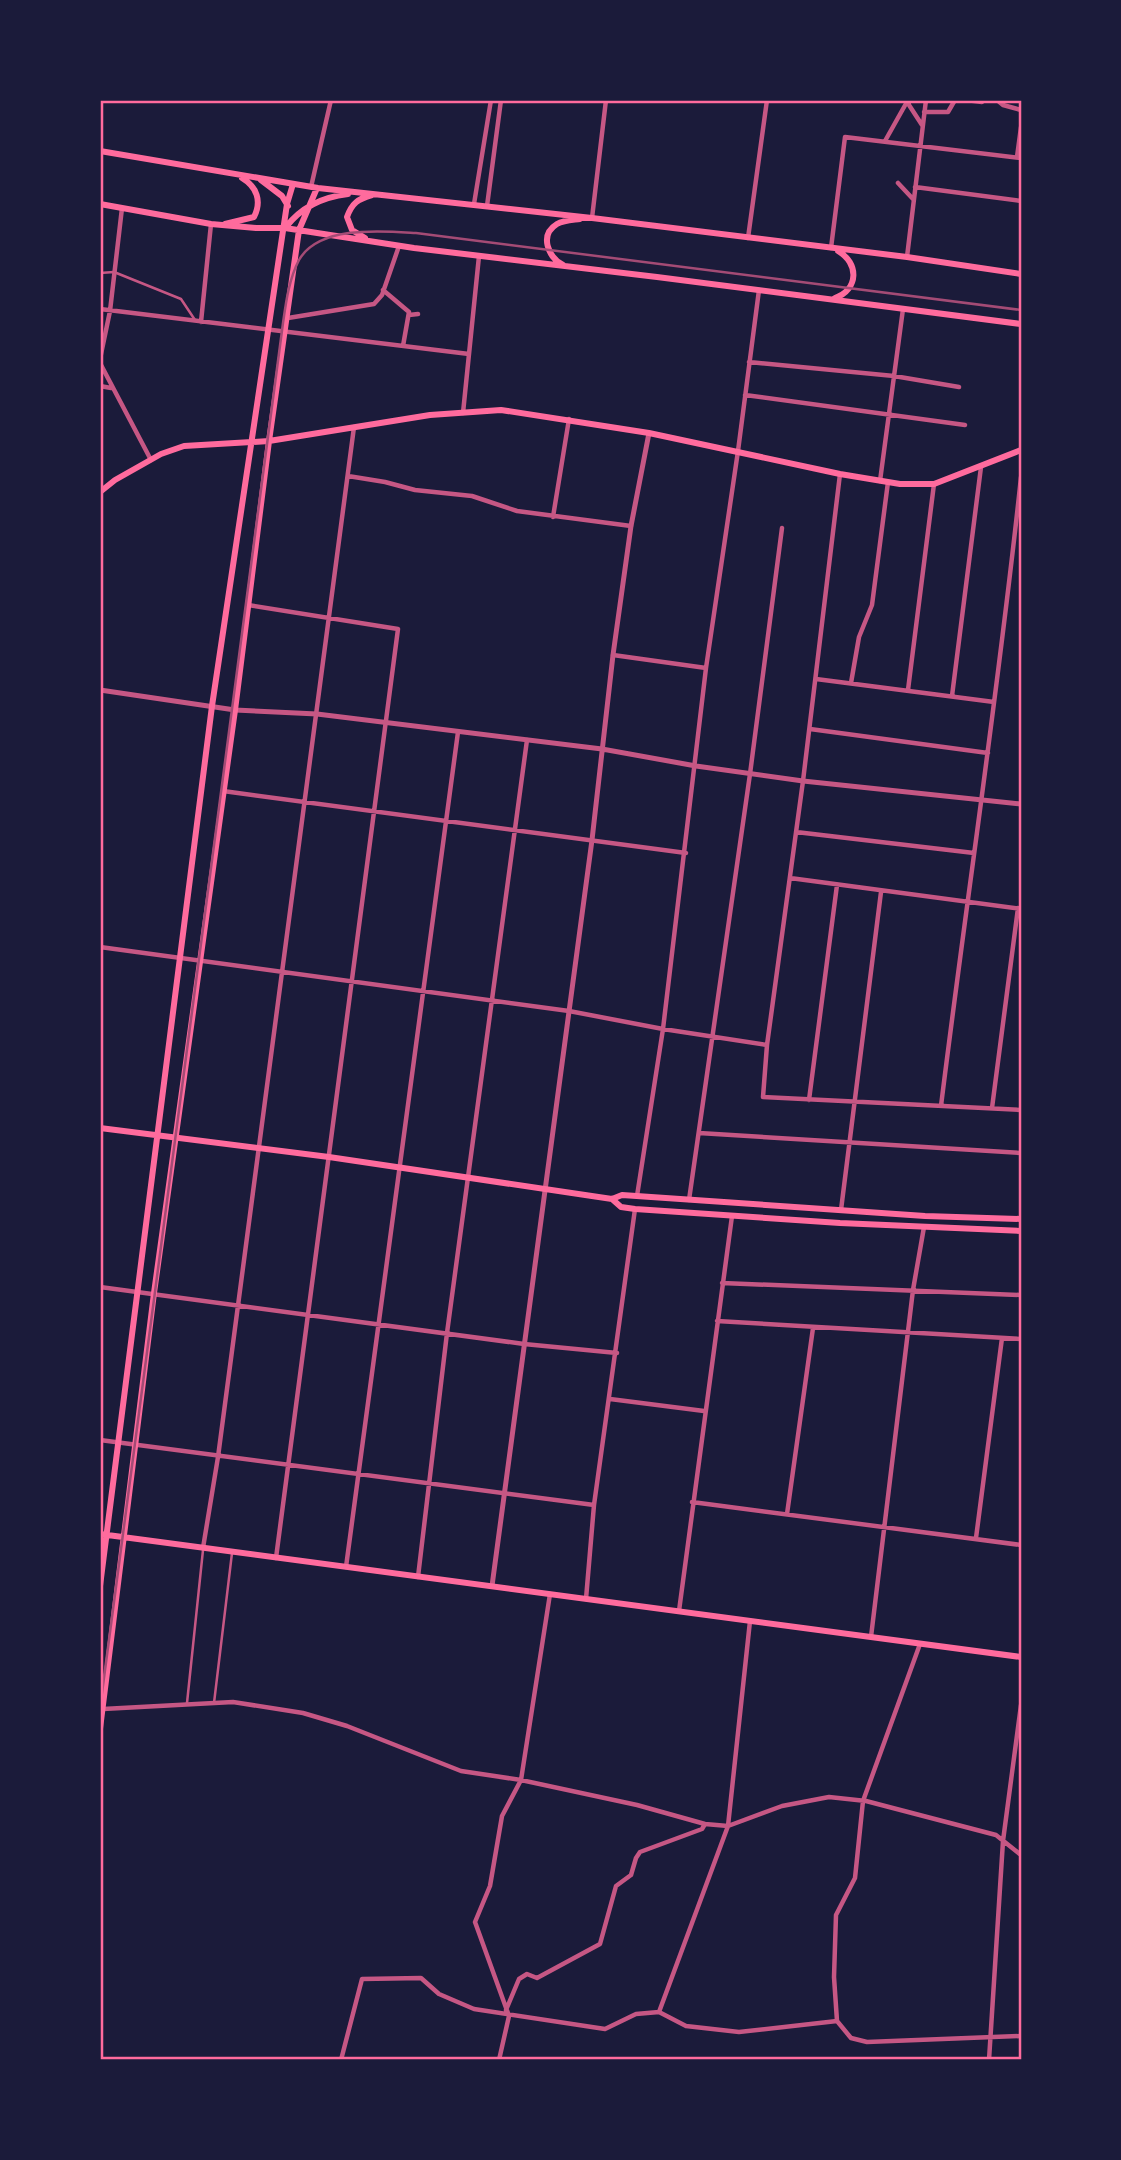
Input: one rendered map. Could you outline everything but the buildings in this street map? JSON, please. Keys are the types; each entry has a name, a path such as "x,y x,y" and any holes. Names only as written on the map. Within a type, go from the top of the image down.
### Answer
{"main road":[{"path":"100,151 314,187 591,218 907,257 1021,274"},
{"path":"219,225 254,217 257,213 256,191 246,180 237,176"},
{"path":"260,179 282,196 299,230"},
{"path":"100,1586 103,1535 138,1292 212,706 287,204 293,184"},
{"path":"100,1729 153,1293 299,230 314,187"},
{"path":"285,228 293,217 308,206 328,197 361,192"},
{"path":"378,194 360,198 352,205 346,217 357,235 379,243"},
{"path":"100,204 211,224 285,228 400,246 1021,324"},
{"path":"569,268 551,256 547,246 548,235 560,222 591,218"},
{"path":"827,299 845,294 854,278 849,259 832,248"},
{"path":"100,492 115,480 170,450 191,445 270,441 430,415 501,410 649,433 888,482 934,484 1021,450"},
{"path":"100,1128 329,1157 612,1199 622,1195 1021,1219"},
{"path":"612,1199 621,1207 635,1209 1021,1231"},
{"path":"103,1535 1021,1657"}],"street":[{"path":"314,187 331,100"},
{"path":"474,204 491,100"},
{"path":"487,206 501,100"},
{"path":"591,218 606,100"},
{"path":"748,238 767,100"},
{"path":"908,100 923,126"},
{"path":"885,141 908,100"},
{"path":"907,257 926,100"},
{"path":"924,112 948,112 955,100"},
{"path":"966,100 985,100"},
{"path":"997,100 1003,105 1021,110"},
{"path":"832,248 845,137 1019,158 1021,127"},
{"path":"898,183 914,199"},
{"path":"915,187 1021,201"},
{"path":"122,208 110,311 100,361 151,460"},
{"path":"198,321 211,224"},
{"path":"288,318 368,307 377,302 400,246"},
{"path":"463,413 479,256"},
{"path":"383,290 407,308 409,315 403,346"},
{"path":"638,1196 663,1029 706,668 759,290"},
{"path":"100,309 469,354"},
{"path":"880,481 903,309"},
{"path":"409,315 418,314"},
{"path":"749,362 894,376 959,387"},
{"path":"100,386 112,388"},
{"path":"745,395 965,425"},
{"path":"553,517 569,419"},
{"path":"203,1548 260,1148 354,427"},
{"path":"492,1586 592,840 613,655 631,526 649,433"},
{"path":"953,696 981,467"},
{"path":"840,474 762,1097 1021,1110"},
{"path":"348,476 415,490 472,496 500,507 553,517 631,526"},
{"path":"941,1105 983,799 1021,477"},
{"path":"851,683 859,637 872,605 888,482"},
{"path":"908,690 934,484"},
{"path":"689,1200 782,528"},
{"path":"248,605 398,629 276,1558"},
{"path":"613,655 706,668"},
{"path":"816,679 994,702"},
{"path":"100,691 235,710 317,713 602,749 803,781 1021,804"},
{"path":"810,729 988,753"},
{"path":"346,1567 458,732"},
{"path":"418,1577 447,1334 527,740"},
{"path":"223,790 685,853"},
{"path":"796,832 974,853"},
{"path":"789,878 1020,909 992,1108"},
{"path":"809,1100 837,885"},
{"path":"841,1210 881,892"},
{"path":"100,947 569,1011 767,1045"},
{"path":"699,1133 1021,1153"},
{"path":"586,1599 594,1505 635,1209"},
{"path":"679,1611 732,1216"},
{"path":"870,1637 913,1290 924,1227"},
{"path":"722,1283 1021,1295"},
{"path":"100,1287 524,1344 617,1353"},
{"path":"717,1321 1021,1339"},
{"path":"787,1514 813,1328"},
{"path":"976,1538 1002,1338"},
{"path":"610,1399 705,1411"},
{"path":"100,1440 594,1505"},
{"path":"692,1502 1021,1545"},
{"path":"508,2013 475,1923 490,1886 502,1816 521,1780 550,1594"},
{"path":"659,2012 728,1826 750,1621"},
{"path":"920,1644 863,1801 855,1878 835,1915 834,1977 837,2021 851,2038 867,2042 1021,2036"},
{"path":"103,1709 233,1702 303,1713 347,1726 461,1772 521,1780 637,1805 705,1824 728,1826 782,1806 829,1797 863,1801 996,1835 1021,1855"},
{"path":"989,2060 1003,1841 1021,1705"},
{"path":"499,2060 508,2013 519,1979 527,1975 537,1978 600,1944 612,1893 616,1886 631,1875 640,1852 690,1835 702,1829 705,1824"},
{"path":"341,2060 362,1979 421,1978 439,1994 474,2010 605,2029 636,2014 659,2012 686,2026 739,2032 837,2021"}],"lane":[{"path":"100,273 114,272 181,299 198,321"},
{"path":"187,1703 203,1548"},
{"path":"214,1703 232,1552"}],"railway":[{"path":"100,1708 283,323 290,283 299,260 308,249 336,236 369,231 416,233 1021,310"}]}
